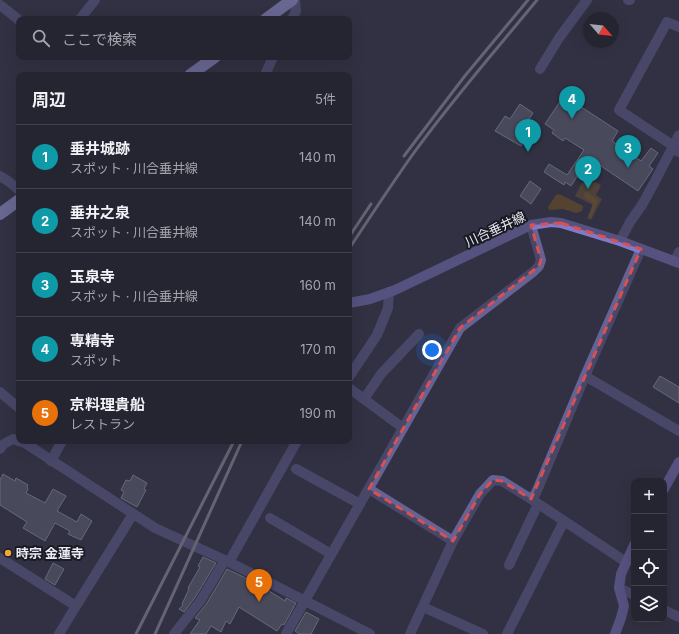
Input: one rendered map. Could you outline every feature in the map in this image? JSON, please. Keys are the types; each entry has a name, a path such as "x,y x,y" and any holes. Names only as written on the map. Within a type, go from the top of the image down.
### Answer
{"highway":[{"path":"270,16 292,0"},
{"path":"194,72 211,60"},
{"path":"0,214 16,202"}],"main road":[{"name":"川合垂井線","path":"352,302 389,292 531,225 551,222 561,223 642,249 678,258"},
{"path":"667,484 679,462"},
{"path":"616,634 624,606 619,588 621,574 632,550"}],"street":[{"path":"83,16 96,0"},
{"path":"294,16 296,11 295,0"},
{"path":"540,69 559,38 587,0"},
{"path":"0,5 16,18"},
{"path":"676,150 672,145 620,110 667,22 679,28"},
{"path":"266,72 272,60"},
{"path":"620,241 630,222 676,150 679,135"},
{"path":"0,176 16,188"},
{"path":"286,634 460,328 533,272 538,266 540,260 531,225"},
{"path":"510,565 535,501 536,492 585,376 642,249"},
{"path":"352,372 377,335 388,308 389,292"},
{"path":"364,399 381,374 419,334"},
{"path":"585,376 679,431"},
{"path":"352,390 403,428"},
{"path":"0,392 16,405"},
{"path":"0,449 4,444 13,438 16,439"},
{"path":"25,444 155,528 227,561 370,634"},
{"path":"51,461 60,444"},
{"path":"174,634 201,600 227,561 295,444"},
{"path":"296,469 360,504"},
{"path":"410,634 453,541 480,494 493,480 502,481 535,501 626,562"},
{"path":"369,489 453,541"},
{"path":"59,634 133,514"},
{"path":"270,518 331,554"},
{"path":"507,634 564,521"},
{"path":"0,558 76,606"},
{"path":"619,588 631,594"},
{"path":"423,606 483,634"},
{"path":"667,611 679,617"}],"highlighted area":[{"path":"561,223 641,249 531,499 502,481 493,480 480,494 453,541 369,489 460,328 539,266 541,260 531,225"}],"shaded area":[{"path":"585,177 601,185 596,195 602,199 591,220 587,218 593,205 575,196"},
{"path":"585,192 598,201 591,218 589,216 593,203 584,197"},
{"path":"559,194 583,206 582,211 576,213 563,209 549,210 548,207 556,195"}],"building":[{"path":"566,97 618,131 612,141 641,161 651,148 658,153 649,166 653,169 638,191 598,164 590,176 581,170 571,186 565,182 564,185 544,172 549,164 567,175 584,150 565,138 563,141 552,133 554,130 545,124 561,100 563,102"},
{"path":"520,104 533,113 521,131 528,136 521,146 495,131 505,116 510,119"},
{"path":"530,181 541,189 531,204 520,196"},
{"path":"660,376 679,387 679,403 653,387"},
{"path":"3,474 15,481 16,478 28,485 26,493 45,503 53,489 66,496 57,511 77,522 81,514 92,521 81,540 68,534 70,531 55,523 45,541 23,528 27,522 0,505 0,480"},
{"path":"133,475 147,483 144,489 146,490 137,507 121,498 124,492 121,490 126,480 130,481"},
{"path":"203,557 216,563 196,596 184,612 179,609 183,605 182,604 189,589 188,588 200,567 198,566"},
{"path":"53,563 64,569 55,585 45,579"},
{"path":"227,569 258,584 285,601 286,598 296,603 284,625 282,624 277,631 239,607 230,624 226,621 221,632 211,626 206,634 190,634 200,620 195,618 207,603"},
{"path":"306,612 319,619 311,634 299,634 295,631"}],"railway":[{"path":"404,156 464,77 528,0"},
{"path":"352,244 413,154 443,114 537,0"},
{"path":"352,232 371,204"},
{"path":"136,634 232,444"},
{"path":"155,634 241,444"}],"place":[{"name":"専精寺","path":"572,119"},
{"name":"垂井城跡","path":"528,152"},
{"name":"玉泉寺","path":"628,168"},
{"name":"垂井之泉","path":"588,189"},
{"name":"時宗 金蓮寺","path":"8,553"},
{"name":"京料理貴船","path":"259,602"}]}
